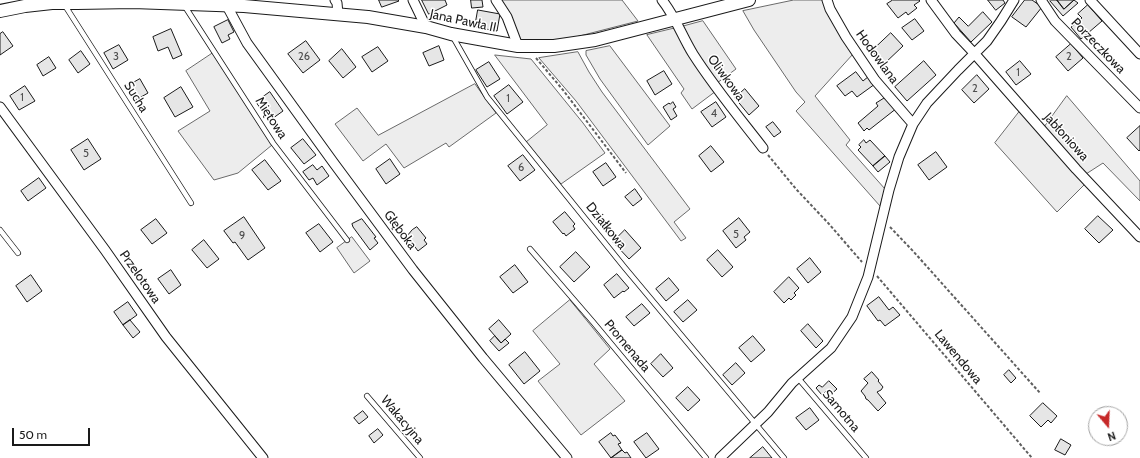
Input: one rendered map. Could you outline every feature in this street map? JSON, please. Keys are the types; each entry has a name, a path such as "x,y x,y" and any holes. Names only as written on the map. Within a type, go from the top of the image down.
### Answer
{"street":[{"path":"335,0 338,14"},
{"path":"413,0 426,27"},
{"path":"496,0 507,17 522,46"},
{"name":"Oliwkowa","path":"662,0 692,52 711,81 763,148"},
{"name":"Jana Pawła II","path":"0,11 23,3 133,2 221,4 368,17 426,27 451,34 522,46 554,46 595,40 747,0"},
{"name":"Hodowlana","path":"827,0 830,9 846,37 875,80 913,124"},
{"name":"Jabłoniowa","path":"931,0 956,34 1076,169 1140,237"},
{"path":"720,458 768,412 798,378 831,348 852,317 871,268 889,190 913,124 927,103 987,41 1014,0"},
{"name":"Porzeczkowa","path":"1041,0 1055,21 1140,108"},
{"path":"1090,0 1140,54"},
{"name":"Głęboka","path":"221,4 247,43 413,270 483,358 567,458"},
{"name":"Przelotowa","path":"0,107 166,336 263,458"}],"lane":[{"name":"Sucha","path":"55,2 191,203"},
{"name":"Miętowa","path":"184,4 273,143 347,240"},
{"name":"Działkowa","path":"451,34 487,97 625,268 784,458"},
{"path":"0,230 18,252"},
{"name":"Promenada","path":"530,249 706,458"},
{"name":"Samotna","path":"798,378 866,458"},
{"name":"Wakacyjna","path":"367,396 420,458"}],"path":[{"path":"522,46 563,90 626,174"},
{"name":"Lawendowa","path":"763,148 796,189 861,261 871,268 1032,458"},
{"path":"882,219 914,251 1040,393"}],"shaded area":[{"path":"499,0 622,0 638,21 564,40 518,42"},
{"path":"794,0 822,0 853,54 815,96 850,140 846,145 885,189 880,206 796,111 805,102 796,92 743,11"},
{"path":"703,21 736,69 717,83 694,52 681,27"},
{"path":"676,28 716,91 692,109 681,93 684,89 647,35"},
{"path":"610,46 670,126 648,145 600,79 586,55 586,51"},
{"path":"578,52 602,92 690,209 674,222 686,238 681,241 576,101 539,58"},
{"path":"213,53 272,145 238,173 214,180 178,131 210,111 186,71"},
{"path":"495,55 531,59 583,123 605,153 561,184 526,142 547,125"},
{"path":"475,84 496,113 449,147 446,143 404,168 386,144 363,161 335,124 357,108 378,135"},
{"path":"1067,96 1140,181 1140,201 1103,163 1086,174 1043,129"},
{"path":"1020,111 1085,184 1057,212 995,143"},
{"path":"352,237 370,261 354,273 337,248"},
{"path":"570,300 610,349 594,364 625,401 581,435 538,381 560,364 533,331"}],"building":[{"path":"379,0 398,0 399,1 382,7"},
{"path":"422,0 445,0 447,5 429,14"},
{"path":"471,0 482,0 483,7 472,8"},
{"path":"893,0 920,1 914,5 917,8 908,15 906,12 898,18 887,4"},
{"path":"988,0 1003,0 1005,3 996,10"},
{"path":"1025,0 1032,0 1042,7 1026,27 1012,17"},
{"path":"1057,0 1064,9 1074,0 1078,3 1063,16 1050,1"},
{"path":"1057,0 1074,0 1064,9"},
{"path":"1088,5 1102,21 1081,39 1071,27 1082,18 1078,14"},
{"path":"478,10 500,14 497,31 475,27"},
{"path":"983,12 992,22 971,42 954,23 959,17 968,26"},
{"path":"915,19 924,31 912,40 902,28"},
{"path":"228,20 234,32 228,35 230,39 222,43 214,27"},
{"path":"171,29 182,55 173,59 168,47 158,51 153,37"},
{"path":"3,32 13,46 0,55 0,34"},
{"path":"891,33 903,46 884,64 872,51"},
{"path":"306,41 320,60 303,73 288,54"},
{"path":"1071,44 1083,58 1068,71 1056,57"},
{"path":"119,45 128,60 113,69 104,53"},
{"path":"439,46 444,60 429,66 423,53"},
{"path":"378,47 388,61 372,72 362,57"},
{"path":"342,49 356,67 343,78 329,61"},
{"path":"81,51 90,64 78,73 69,60"},
{"path":"49,57 56,68 43,76 37,65"},
{"path":"924,61 936,75 907,101 895,87"},
{"path":"1020,61 1031,74 1016,85 1006,72"},
{"path":"489,62 500,79 487,87 476,70"},
{"path":"664,71 672,84 655,95 647,81"},
{"path":"856,72 863,81 869,76 875,84 857,97 852,91 845,96 837,86"},
{"path":"977,75 989,89 974,103 962,90"},
{"path":"140,79 148,93 134,101 126,87"},
{"path":"509,85 523,102 507,114 494,96"},
{"path":"25,86 35,101 19,110 10,96"},
{"path":"181,87 193,107 175,117 164,98"},
{"path":"745,89 759,106 749,115 735,98"},
{"path":"270,92 283,111 269,121 256,102"},
{"path":"887,97 897,108 869,130 867,128 864,131 858,123 878,106 876,103"},
{"path":"673,102 676,107 673,109 677,116 671,120 663,107"},
{"path":"716,102 726,117 712,127 701,112"},
{"path":"773,122 781,132 774,137 766,127"},
{"path":"1140,126 1140,150 1139,151 1127,138"},
{"path":"88,139 101,159 84,170 71,150"},
{"path":"303,139 316,155 304,164 291,148"},
{"path":"864,140 866,143 870,140 885,156 873,166 858,150 861,147 859,145"},
{"path":"711,146 724,162 711,172 699,156"},
{"path":"936,152 947,167 929,180 918,165"},
{"path":"523,155 535,170 520,181 508,166"},
{"path":"885,156 890,162 878,172 873,166"},
{"path":"390,159 400,174 386,184 376,169"},
{"path":"265,160 281,181 268,190 252,170"},
{"path":"606,163 616,177 603,186 593,172"},
{"path":"313,165 317,170 322,166 329,176 317,185 313,178 309,180 303,172"},
{"path":"39,178 46,188 28,201 21,191"},
{"path":"635,189 642,199 633,206 625,197"},
{"path":"565,212 575,224 573,226 575,229 566,236 553,222"},
{"path":"1098,216 1113,230 1099,243 1085,229"},
{"path":"244,217 265,248 248,260 235,242 233,243 224,231"},
{"path":"739,218 750,232 744,237 746,240 736,248 723,231"},
{"path":"156,219 167,233 152,244 141,230"},
{"path":"362,219 376,237 374,238 378,243 370,250 352,224"},
{"path":"319,224 333,242 320,252 306,233"},
{"path":"417,227 426,238 424,240 427,244 418,251 407,236"},
{"path":"625,230 641,248 629,259 613,242"},
{"path":"204,240 219,259 207,268 192,250"},
{"path":"718,250 733,267 722,277 707,260"},
{"path":"576,252 590,267 574,282 560,267"},
{"path":"810,258 821,272 808,283 797,269"},
{"path":"515,265 528,282 513,293 500,277"},
{"path":"171,270 181,285 169,294 158,279"},
{"path":"617,274 629,288 614,298 604,285"},
{"path":"31,275 42,291 27,302 16,286"},
{"path":"789,277 799,288 794,293 796,295 791,300 789,298 784,303 774,292"},
{"path":"669,278 679,290 666,301 656,289"},
{"path":"879,297 889,310 893,307 900,315 885,326 880,320 878,321 867,306"},
{"path":"688,300 697,310 683,322 674,312"},
{"path":"128,302 137,315 123,325 114,312"},
{"path":"642,304 650,313 634,326 626,317"},
{"path":"130,320 140,332 133,338 123,325"},
{"path":"499,320 511,334 501,343 489,329"},
{"path":"808,324 823,341 816,348 801,331"},
{"path":"495,336 501,343 505,339 509,343 499,351 490,341"},
{"path":"753,336 765,350 751,362 739,348"},
{"path":"525,352 540,371 524,384 509,365"},
{"path":"661,354 673,368 663,377 651,364"},
{"path":"736,363 745,373 732,385 723,375"},
{"path":"1009,370 1016,378 1011,383 1004,375"},
{"path":"872,372 883,387 877,392 886,403 878,411 866,399 861,391 868,383 864,379"},
{"path":"829,381 837,389 829,396 826,391 822,395 816,388 819,385 822,387"},
{"path":"688,387 700,400 688,411 676,398"},
{"path":"1043,403 1057,416 1051,423 1048,420 1041,427 1030,416"},
{"path":"810,408 819,420 806,430 796,418"},
{"path":"363,411 368,417 359,424 354,418"},
{"path":"378,429 383,435 374,443 369,436"},
{"path":"611,433 613,436 615,435 621,443 618,444 622,450 611,458 599,442"},
{"path":"647,433 659,449 646,458 634,442"},
{"path":"1061,439 1071,445 1065,455 1055,450"},
{"path":"763,447 772,458 750,458"},
{"path":"622,450 625,453 627,452 631,458 611,458"}]}
